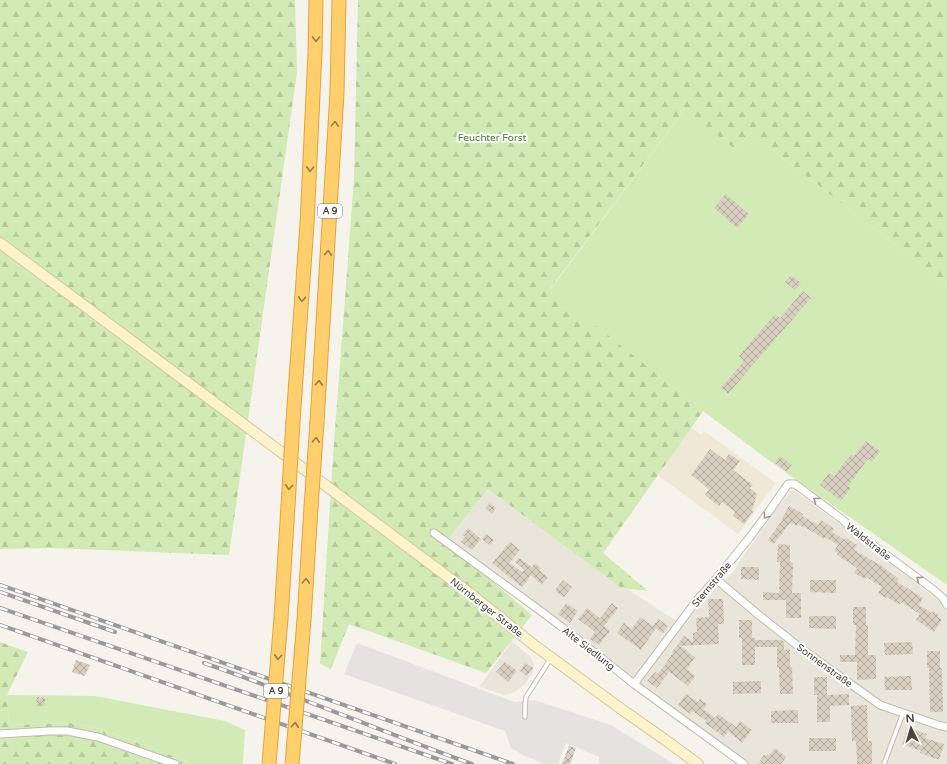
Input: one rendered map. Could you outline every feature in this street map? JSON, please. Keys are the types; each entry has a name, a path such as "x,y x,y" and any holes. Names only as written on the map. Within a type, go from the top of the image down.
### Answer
{"highway":[{"name":"A 9","path":"269,764 281,618 293,420 308,224 316,0"},
{"name":"A 9","path":"292,764 304,620 337,101 339,0"}],"main road":[{"name":"Nürnberger Straße","path":"0,243 492,610 511,627 552,658 698,764"}],"street":[{"name":"Sternstraße","path":"634,684 697,600 750,537 788,484"},
{"name":"Waldstraße","path":"788,484 796,484 843,520 854,531 934,590 943,598 947,605"},
{"name":"Alte Siedlung","path":"434,533 546,615 634,684 744,764"},
{"name":"Sonnenstraße","path":"716,579 803,650 880,704 947,727"},
{"path":"0,734 49,731 98,737 175,764"}],"lane":[{"path":"525,717 526,697 552,658"},
{"path":"884,764 903,713"}],"shaded area":[{"path":"691,427 701,435 704,431 776,483 738,534 656,474"},
{"path":"488,489 621,588 627,589 684,626 701,603 732,573 792,489 937,599 947,602 947,764 749,764 448,540"},
{"path":"512,641 531,657 534,664 533,672 525,684 515,692 504,695 479,687"},
{"path":"357,643 515,702 534,700 611,725 674,764 599,764 599,757 566,743 558,764 545,764 523,755 511,748 505,731 344,674"}],"green space":[{"path":"0,0 295,0 297,72 229,555 53,548 0,549"},
{"name":"Feuchter Forst","path":"358,0 947,0 947,285 751,133 736,150 685,109 550,289 703,411 603,553 648,591 621,588 488,489 446,542 532,615 486,673 349,624 331,669 320,664 333,456 354,179"},
{"path":"686,108 736,150 751,133 947,285 947,585 785,472 703,411 550,290"},
{"path":"0,642 28,652 7,695 9,725 70,723 101,729 194,764 0,764"},
{"path":"7,695 95,696 225,721 245,730 243,764 194,764 101,729 70,723 9,725"}],"building":[{"path":"726,194 749,214 737,228 714,208"},
{"path":"791,275 801,283 795,290 785,282"},
{"path":"803,291 811,298 728,394 721,388 744,361 739,356 775,314 780,318"},
{"path":"866,441 880,451 872,462 868,459 848,486 851,488 841,501 820,485 829,473 834,476 851,454 854,456"},
{"path":"710,449 725,460 729,454 740,461 733,470 753,485 750,488 757,494 753,512 744,524 733,516 735,512 722,502 719,506 705,495 709,489 691,475"},
{"path":"780,456 792,465 787,472 775,463"},
{"path":"490,503 496,508 492,514 485,508"},
{"path":"789,506 803,514 802,516 818,525 821,520 834,529 832,532 857,545 854,550 880,565 899,579 897,582 923,598 919,605 932,613 933,611 939,615 938,617 942,620 934,632 916,620 920,614 901,602 899,605 887,597 886,598 878,593 882,587 866,577 865,579 854,573 857,568 837,555 838,553 834,551 838,545 825,537 824,539 803,526 798,524 797,526 790,523 774,544 768,540 783,519 782,518"},
{"path":"468,528 481,539 472,550 461,542 465,536 463,535"},
{"path":"486,534 494,540 490,545 482,539"},
{"path":"510,542 520,550 509,563 522,572 524,570 515,562 519,558 532,567 535,563 541,568 539,570 548,577 542,585 531,575 522,587 492,563"},
{"path":"778,544 790,545 790,562 793,563 792,593 801,593 801,618 786,618 786,600 763,600 763,592 779,593 780,562 777,562"},
{"path":"741,567 759,567 759,580 741,579"},
{"path":"563,580 572,587 564,597 556,592 556,589"},
{"path":"810,580 836,580 836,593 810,592"},
{"path":"708,599 723,599 724,624 718,624 719,644 680,646 695,657 687,669 695,676 688,686 669,672 657,688 647,681 655,672 658,674 684,636 693,642 693,633 697,632 696,618 709,617"},
{"path":"566,603 578,611 570,623 558,614"},
{"path":"612,603 618,608 604,626 610,631 599,645 590,639 595,632 578,619 587,608 600,618"},
{"path":"853,607 866,607 866,625 868,625 868,655 876,655 876,679 857,680 857,662 840,662 840,655 855,655 856,625 853,625"},
{"path":"809,616 836,616 836,629 809,628"},
{"path":"640,617 653,626 658,619 668,626 663,633 656,628 641,650 617,633 624,623 632,629"},
{"path":"739,620 752,620 752,638 755,638 755,640 782,640 784,642 784,650 790,649 793,694 780,694 779,667 777,668 777,647 755,647 755,665 742,665 742,638 739,638"},
{"path":"912,642 913,654 885,655 884,643"},
{"path":"927,651 940,651 943,712 930,712"},
{"path":"76,660 90,665 84,676 72,672"},
{"path":"505,662 517,671 508,682 496,672"},
{"path":"525,663 533,668 527,676 520,671"},
{"path":"911,676 912,690 885,690 884,677"},
{"path":"814,677 827,677 827,695 849,694 849,705 830,706 830,722 817,722 817,695 814,695"},
{"path":"761,681 761,693 733,694 733,682"},
{"path":"686,694 698,702 700,699 707,704 703,709 715,718 718,714 736,727 740,721 752,730 742,743 728,731 724,737 705,723 707,721 692,711 690,714 678,705"},
{"path":"37,697 45,698 45,706 36,706"},
{"path":"867,705 868,741 872,741 872,764 857,764 856,741 852,741 851,706"},
{"path":"798,710 798,723 771,723 771,711"},
{"path":"908,728 927,734 925,738 944,744 939,760 902,744"},
{"path":"809,738 836,738 836,751 809,751"},
{"path":"569,746 576,748 570,764 562,764"},
{"path":"775,748 786,757 781,764 758,764 764,755 766,756 767,754 769,756"}],"railway":[{"path":"0,585 513,764"},
{"path":"0,592 115,632"},
{"path":"0,608 452,764"},
{"path":"0,625 395,764"},
{"path":"204,663 472,764"}]}
